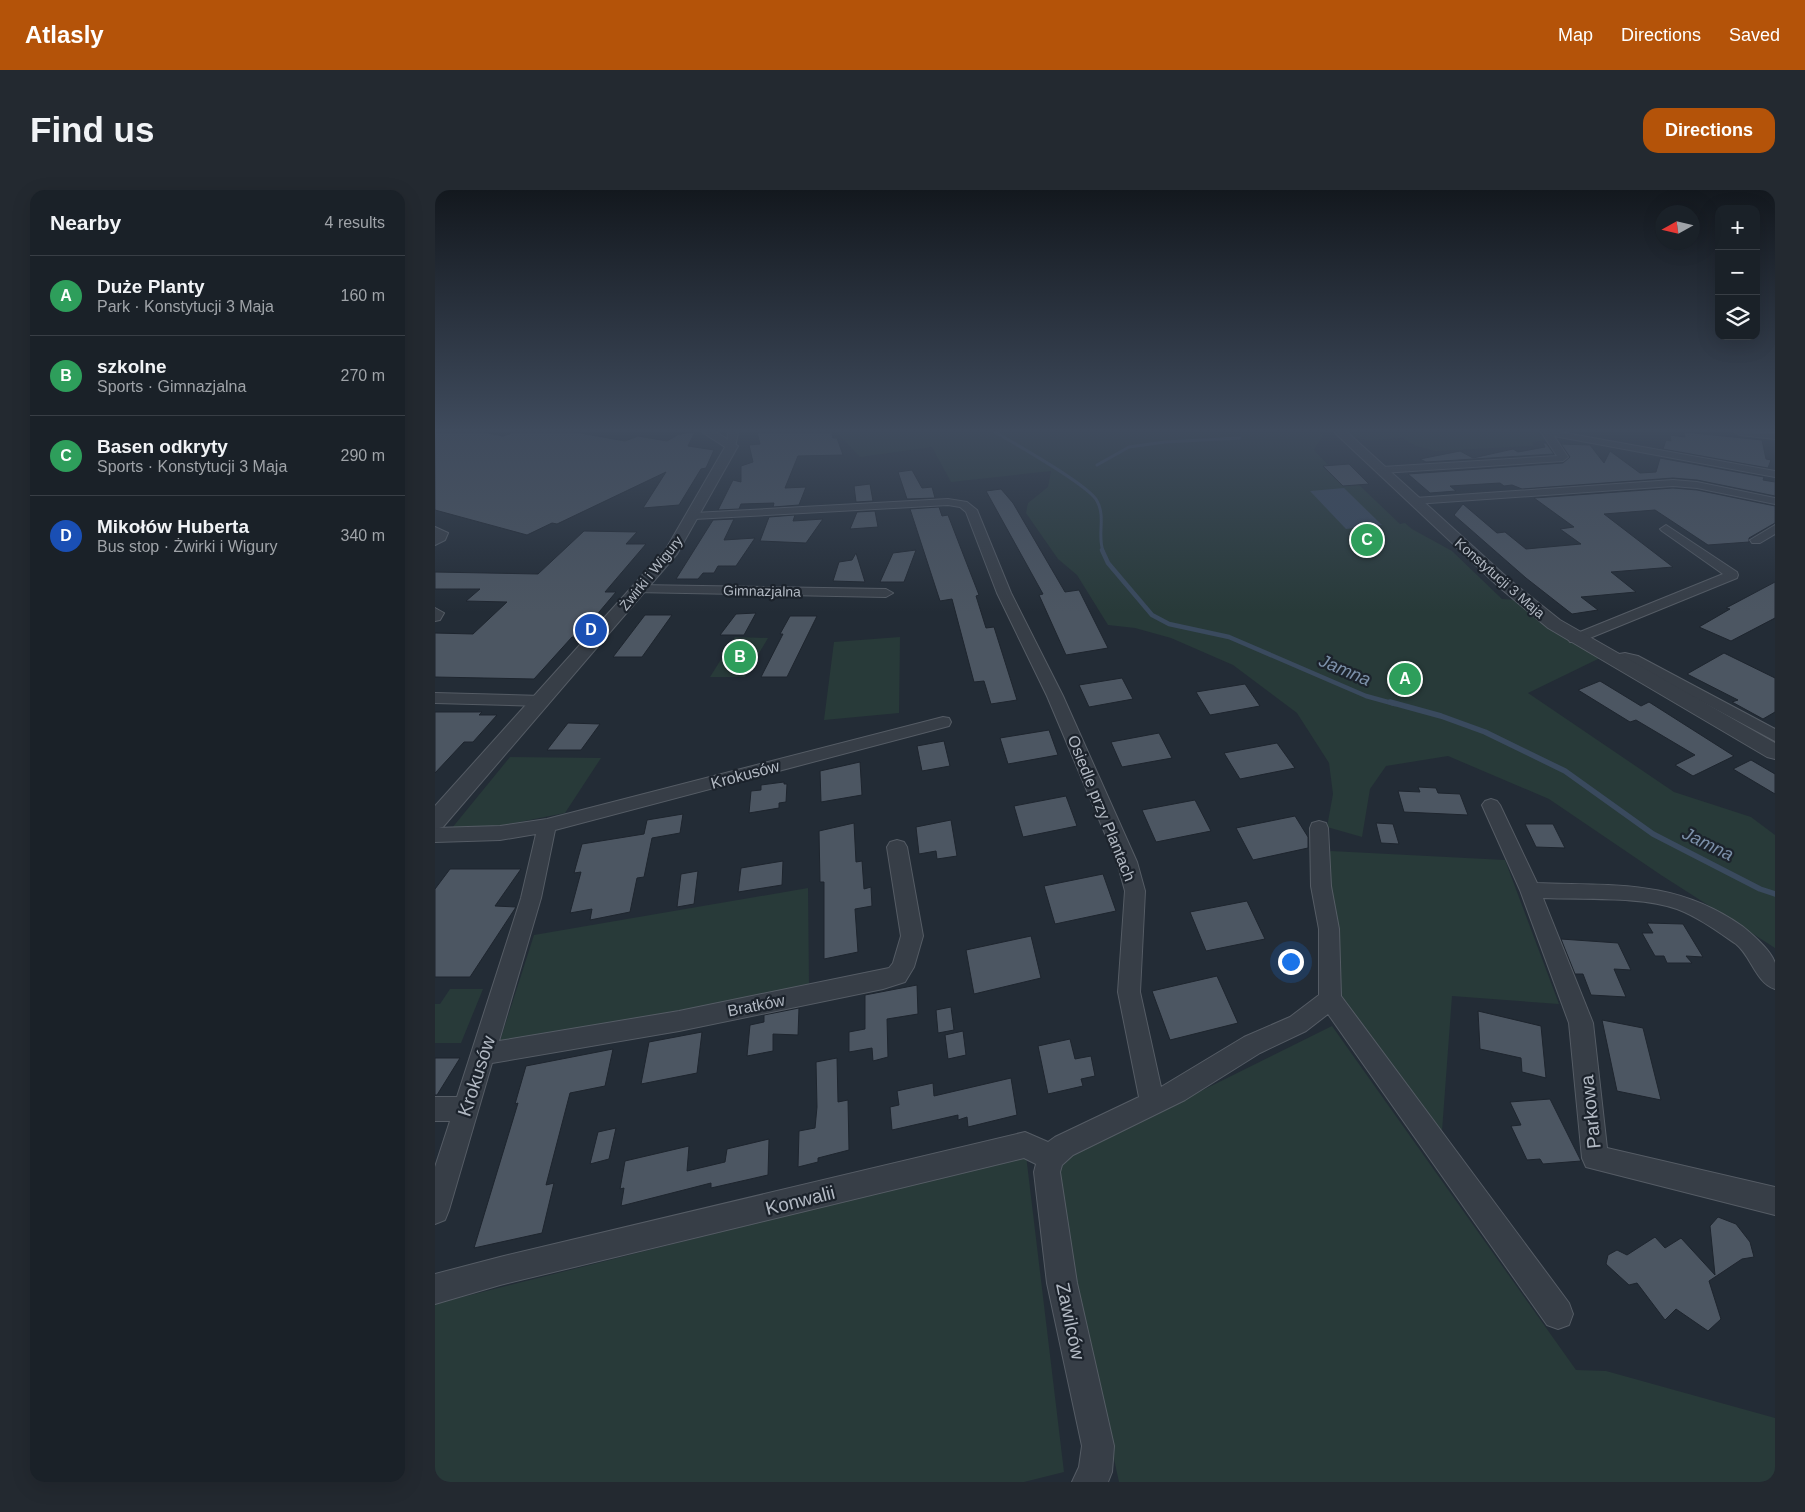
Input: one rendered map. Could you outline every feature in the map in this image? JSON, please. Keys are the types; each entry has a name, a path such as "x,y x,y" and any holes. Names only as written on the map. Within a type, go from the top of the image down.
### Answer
{"street":[{"name":"Żwirki i Wigury","path":"435,821 672,551 707,492"},
{"name":"Konstytucji 3 Maja","path":"1406,492 1534,609 1575,639 1775,752"},
{"path":"1415,501 1540,492"},
{"path":"1735,492 1775,500"},
{"path":"694,516 948,502"},
{"name":"Osiedle przy Plantach","path":"948,502 963,504 971,510 1004,594 1055,696 1127,862 1135,891 1129,992 1152,1101"},
{"path":"1575,639 1732,575 1665,529"},
{"path":"1756,540 1775,529"},
{"path":"435,531 442,533 441,537 435,541"},
{"name":"Gimnazjalna","path":"639,590 886,593"},
{"path":"435,612 437,614 435,617"},
{"path":"1611,660 1625,657 1633,659 1772,732"},
{"path":"435,698 542,701"},
{"name":"Krokusów","path":"435,835 500,833 547,826 943,722"},
{"name":"Parkowa","path":"1491,805 1530,890 1581,1023 1595,1158 1775,1201"},
{"name":"Krokusów","path":"435,1210 531,898 547,826"},
{"path":"1319,828 1321,886 1329,929 1330,998 1558,1314"},
{"name":"Bratków","path":"484,1054 679,1021 883,980 897,975 903,967 911,936 897,848"},
{"path":"1530,890 1647,895 1680,902 1716,919 1748,942 1775,980"},
{"path":"1051,1156 1064,1146 1152,1101 1176,1092 1251,1044 1297,1024 1330,998"},
{"path":"435,1109 465,1109"},
{"name":"Konwalii","path":"435,1289 509,1269 1025,1145 1051,1156"},
{"name":"Zawilców","path":"1051,1156 1047,1172 1062,1283 1098,1446 1095,1472 1089,1482"}],"shaded area":[{"path":"1041,492 1367,492 1400,524 1405,523 1412,529 1452,551 1502,599 1515,600 1600,658 1528,693 1674,792 1751,817 1775,835 1775,948 1661,875 1549,799 1448,756 1386,766 1370,789 1362,837 1327,827 1333,794 1329,763 1297,713 1233,665 1171,638 1135,628 1108,625 1077,575 1058,559 1026,513 1028,503"},
{"path":"735,637 768,638 745,677 710,677"},
{"path":"900,637 899,713 824,720 834,642"},
{"path":"510,757 601,758 565,813 489,828 452,828"},
{"path":"1331,851 1505,860 1559,1004 1452,996 1442,1131 1338,994 1325,854"},
{"path":"808,888 809,986 499,1044 534,935"},
{"path":"450,989 483,989 461,1043 435,1043 435,1004 440,1004"},
{"path":"1332,1026 1576,1370 1606,1371 1775,1418 1775,1482 1119,1482 1055,1188 1058,1172 1068,1157"},
{"path":"1026,1155 1064,1472 1024,1482 435,1482 435,1304"}],"water":[{"path":"1311,492 1348,492 1382,525 1346,529"}],"building":[{"path":"435,492 623,492 557,524 552,523 527,535 435,510"},
{"path":"653,492 687,492 679,505 643,508"},
{"path":"727,492 804,492 799,505 773,507 774,503 741,504 739,509 718,510"},
{"path":"855,492 871,492 873,501 856,502"},
{"path":"905,492 933,492 935,498 907,499"},
{"path":"987,492 1004,492 1013,503 1065,592 1079,590 1108,648 1066,655 1039,595 1043,594"},
{"path":"1613,492 1708,492 1775,506 1775,523 1749,538 1749,542 1708,545 1655,510 1604,514 1673,567 1611,572 1636,592 1581,597 1598,610 1572,614 1526,578 1454,515 1463,504 1497,533 1505,532 1526,549 1581,544 1560,529 1574,527 1534,498"},
{"path":"1757,492 1775,492 1775,496"},
{"path":"939,507 942,516 948,515 979,595 976,596 986,628 994,627 1017,700 991,704 984,681 974,682 952,599 940,601 910,509"},
{"path":"875,511 878,527 850,529 857,512"},
{"path":"795,515 793,521 823,519 806,543 760,541 769,517"},
{"path":"734,519 724,540 755,538 736,566 718,566 714,573 703,573 698,579 676,579 713,520"},
{"path":"584,531 637,532 626,544 646,544 605,592 616,592 578,637 572,637 534,679 435,677 435,633 473,634 507,602 466,601 480,589 435,589 435,572 538,574"},
{"path":"916,550 904,582 880,582 893,553"},
{"path":"856,553 865,582 833,581 839,562 852,560"},
{"path":"1775,582 1775,618 1731,641 1699,627 1730,609 1726,608"},
{"path":"756,613 744,635 720,635 736,614"},
{"path":"645,615 672,615 642,657 613,657"},
{"path":"790,616 817,616 787,677 761,677 783,634 780,634"},
{"path":"1724,653 1775,678 1775,712 1763,719 1732,702 1738,700 1687,674"},
{"path":"1122,678 1133,699 1089,707 1079,685"},
{"path":"1600,681 1641,706 1649,702 1734,756 1693,776 1675,765 1695,755 1636,720 1630,722 1578,690"},
{"path":"1245,684 1260,706 1210,715 1196,692"},
{"path":"435,712 482,712 479,715 497,715 473,742 464,742 435,773"},
{"path":"568,723 600,724 581,750 547,750"},
{"path":"1049,730 1058,755 1008,764 1000,738"},
{"path":"1159,733 1172,758 1122,767 1111,742"},
{"path":"944,741 950,766 922,771 917,746"},
{"path":"1277,743 1295,768 1240,779 1224,753"},
{"path":"1751,760 1775,774 1775,794 1733,769"},
{"path":"860,762 862,795 821,802 820,771"},
{"path":"784,782 784,784 787,784 786,802 779,803 779,808 749,813 751,791 761,790 761,785"},
{"path":"1418,787 1436,788 1438,793 1460,794 1468,815 1404,812 1398,791 1420,792"},
{"path":"1066,796 1077,826 1023,837 1014,806"},
{"path":"1195,800 1211,831 1156,842 1142,810"},
{"path":"683,814 680,833 652,838 644,877 637,878 630,912 590,920 592,909 570,913 581,872 574,873 582,844 644,834 647,820"},
{"path":"1295,816 1308,837 1308,848 1253,860 1236,828"},
{"path":"951,820 957,856 937,859 936,851 919,854 916,827"},
{"path":"854,823 856,862 862,861 864,889 871,887 872,906 855,909 858,952 824,959 824,882 820,882 819,831"},
{"path":"1376,823 1393,824 1399,844 1381,843"},
{"path":"1525,824 1553,824 1565,848 1536,847"},
{"path":"783,861 782,885 738,892 741,868"},
{"path":"450,869 521,869 495,906 516,907 470,977 435,977 435,889"},
{"path":"698,871 694,904 677,907 681,874"},
{"path":"1103,874 1116,911 1055,924 1044,886"},
{"path":"1247,901 1265,939 1206,951 1190,912"},
{"path":"1647,923 1683,924 1703,957 1686,956 1692,963 1667,963 1664,956 1655,956 1642,933 1653,933"},
{"path":"1031,936 1041,978 974,994 966,950"},
{"path":"1561,939 1618,943 1631,970 1614,969 1626,997 1591,995 1583,974 1575,974"},
{"path":"1217,976 1238,1023 1170,1040 1152,991"},
{"path":"917,985 918,1014 887,1019 888,1057 873,1061 872,1048 849,1052 849,1032 865,1029 865,995"},
{"path":"951,1007 954,1030 938,1033 936,1010"},
{"path":"799,1008 798,1035 773,1034 773,1051 747,1056 750,1025 764,1022 764,1015"},
{"path":"1478,1011 1541,1026 1546,1078 1522,1072 1521,1058 1480,1049"},
{"path":"1602,1020 1643,1028 1661,1100 1617,1091"},
{"path":"963,1031 966,1055 948,1059 945,1035"},
{"path":"702,1032 697,1073 641,1084 649,1042"},
{"path":"1070,1039 1075,1059 1091,1056 1095,1076 1081,1079 1083,1086 1048,1094 1038,1046"},
{"path":"613,1049 605,1086 570,1093 546,1185 554,1183 542,1233 474,1248 518,1103 515,1104 526,1066"},
{"path":"435,1058 460,1058 437,1095 435,1095"},
{"path":"837,1058 838,1102 848,1100 849,1150 818,1158 818,1162 798,1167 799,1131 815,1128 817,1107 816,1062"},
{"path":"1011,1078 1017,1115 968,1127 967,1117 958,1120 958,1115 892,1130 890,1107 899,1105 897,1091 933,1083 934,1096"},
{"path":"1550,1099 1581,1161 1543,1164 1540,1159 1527,1160 1511,1126 1521,1125 1510,1102"},
{"path":"616,1128 609,1159 590,1164 598,1132"},
{"path":"769,1139 768,1175 711,1188 711,1183 621,1206 624,1188 620,1189 625,1161 689,1146 687,1171 725,1162 727,1149"},
{"path":"1718,1217 1736,1224 1750,1242 1754,1257 1742,1259 1709,1281 1721,1319 1708,1331 1676,1309 1665,1320 1637,1283 1629,1285 1606,1264 1608,1255 1617,1250 1627,1255 1655,1237 1665,1248 1681,1238 1715,1275 1710,1226"}],"waterway":[{"name":"Jamna","path":"1089,492 1100,507 1101,545 1103,551"},
{"name":"Jamna","path":"1102,550 1108,563 1152,615 1169,624 1229,637 1366,696 1395,704"},
{"name":"Jamna","path":"1390,702 1441,716 1485,732 1565,771 1653,834 1760,889 1775,894"}],"place":[{"name":"Basen odkryty","path":"1367,540"},
{"name":"Mikołów Huberta","path":"591,630"},
{"name":"szkolne","path":"740,657"},
{"name":"Duże Planty","path":"1405,679"}]}
